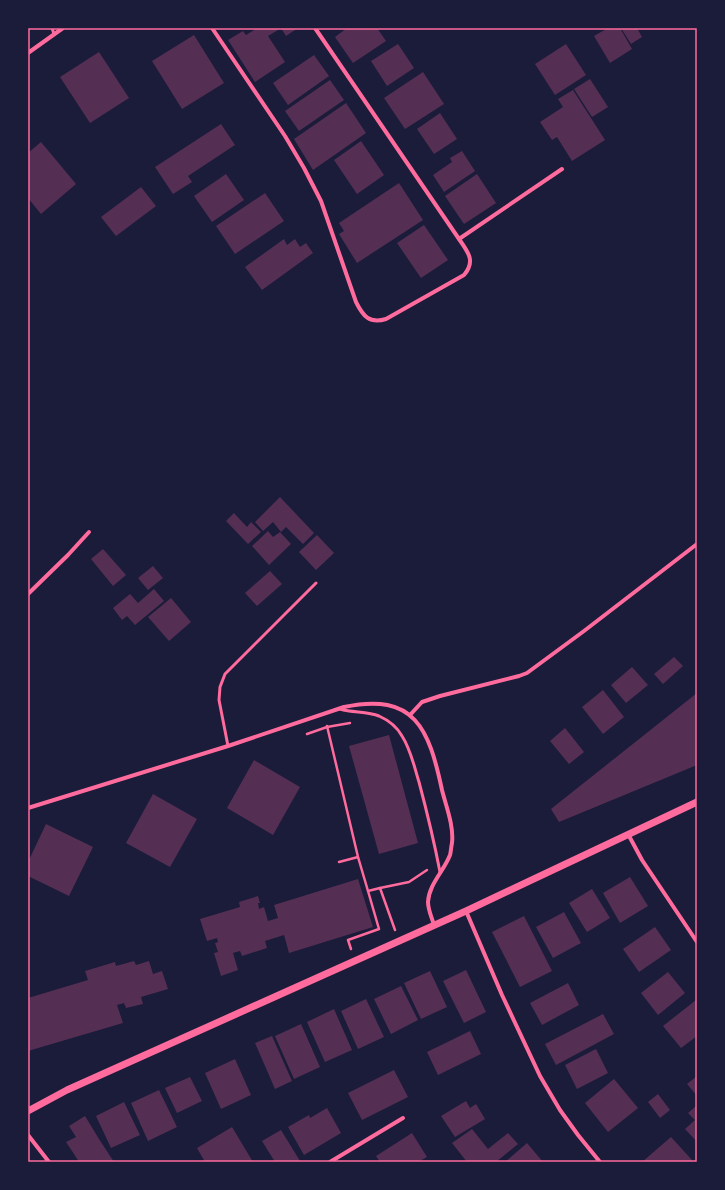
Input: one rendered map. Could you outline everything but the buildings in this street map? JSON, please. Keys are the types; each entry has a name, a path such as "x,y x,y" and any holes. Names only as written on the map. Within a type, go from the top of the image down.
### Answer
{"street":[{"path":"28,53 63,28"},
{"path":"212,28 285,136 304,168 321,201 356,302 363,314 372,320 380,321 464,275 471,262 468,253 459,239 315,28"},
{"path":"459,239 562,170"},
{"path":"28,594 89,532"},
{"path":"410,715 422,702 527,673 697,544"},
{"path":"28,808 228,746 338,708 360,703 378,703 396,708 410,715 428,738 436,761 450,824 452,841 450,855 440,872 428,901 434,925"},
{"path":"28,1111 67,1090 466,911 697,802"},
{"path":"628,834 642,860 697,942"},
{"path":"466,911 502,995 540,1076 560,1110 578,1136 600,1162"},
{"path":"330,1162 403,1118"},
{"path":"28,1135 49,1162"}],"lane":[{"path":"52,28 54,34"},
{"path":"228,746 219,700 220,687 225,674 316,583"},
{"path":"338,708 347,711 366,712 379,716 389,722 402,735 412,758 427,813 440,872"}],"path":[{"path":"325,713 358,858 379,929 348,940 351,950"},
{"path":"305,734 328,727 358,722"},
{"path":"339,862 358,858"},
{"path":"368,891 409,882 430,869"},
{"path":"380,888 395,931"}]}
